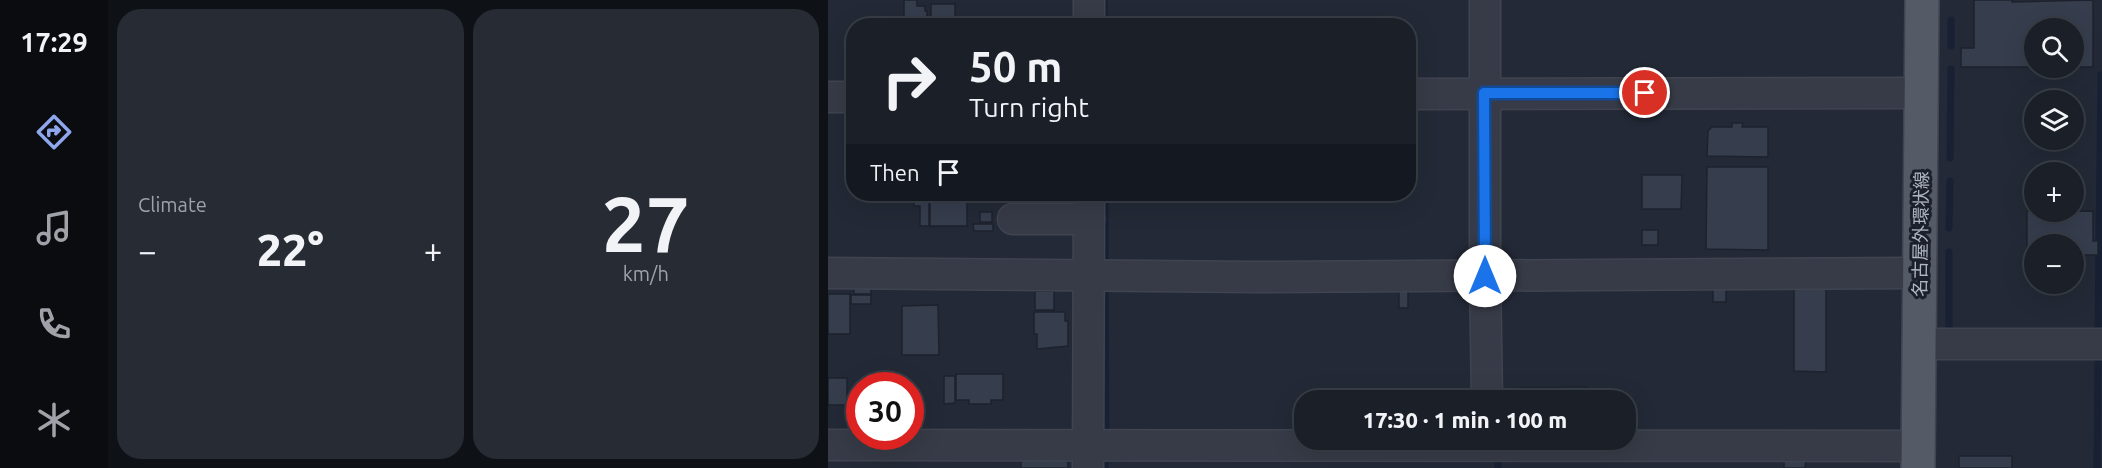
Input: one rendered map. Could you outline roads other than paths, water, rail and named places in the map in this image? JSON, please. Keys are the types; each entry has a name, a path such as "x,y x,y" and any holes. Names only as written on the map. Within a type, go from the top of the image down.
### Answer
{"main road":[{"name":"名古屋外環状線","path":"1918,457 1922,0"}],"street":[{"path":"1089,0 1089,18"},
{"path":"1485,0 1487,390"},
{"path":"1416,93 1921,93"},
{"path":"828,97 846,97"},
{"path":"1013,219 1089,206 1088,457"},
{"path":"828,273 1485,276 1919,273"},
{"path":"1919,344 2102,344"},
{"path":"828,445 1088,457 1488,451 1918,457"}],"waterway":[{"path":"1104,0 1104,18"},
{"path":"1951,20 1951,46"},
{"path":"1950,158 1951,69"},
{"path":"2098,331 2101,75"},
{"path":"1949,228 1950,181"},
{"path":"1105,201 1105,266"},
{"path":"1949,252 1949,329"},
{"path":"1105,287 1106,435"},
{"path":"2097,468 2098,361"},
{"path":"1105,468 1106,457"}]}
